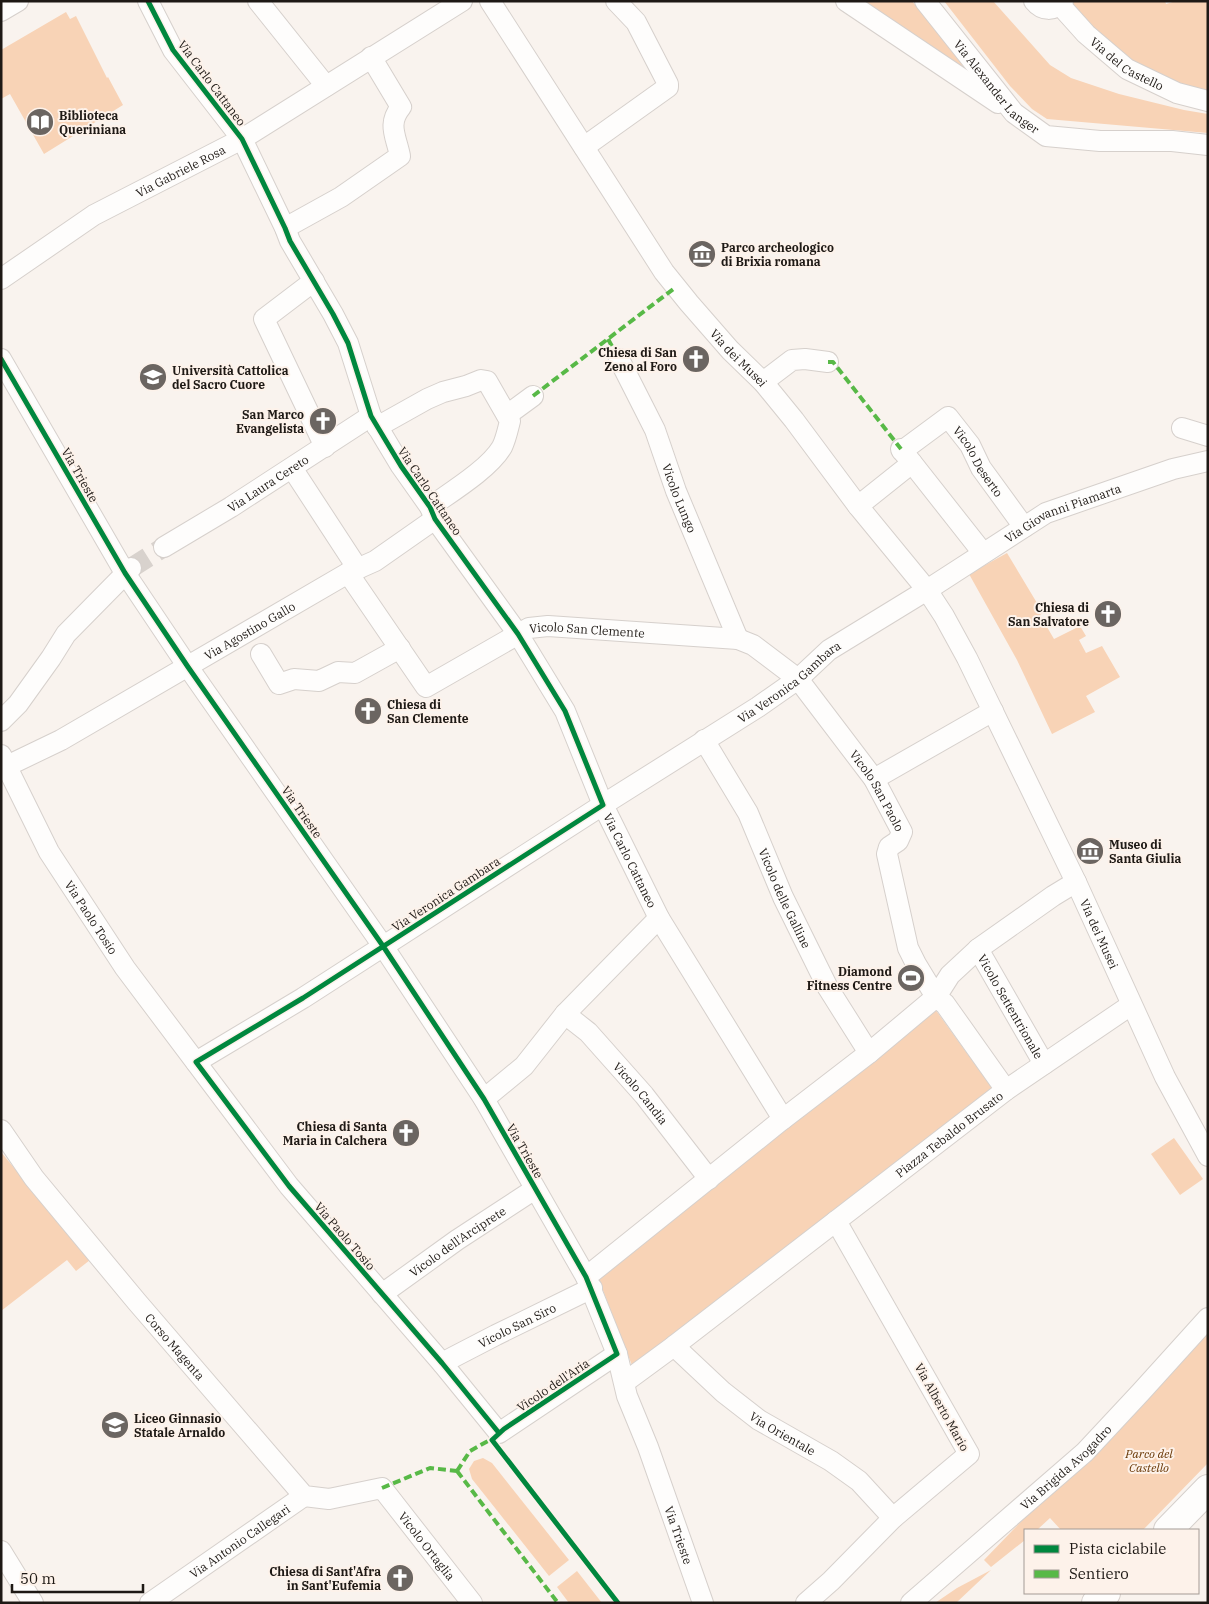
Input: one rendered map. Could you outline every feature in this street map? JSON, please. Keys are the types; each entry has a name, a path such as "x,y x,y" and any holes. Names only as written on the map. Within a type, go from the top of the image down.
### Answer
{"main road":[{"path":"1169,1529 1208,1489"},
{"path":"1096,1603 1105,1594"}],"street":[{"path":"1,11 18,1"},
{"name":"Via Carlo Cattaneo","path":"148,1 173,50 242,139 290,242 348,343 374,422 400,466 432,513 523,631 565,711 603,805 658,918 783,1119"},
{"path":"258,1 326,86"},
{"name":"Via Gabriele Rosa","path":"1,279 94,215 242,139 462,1"},
{"name":"Via dei Musei","path":"490,1 664,272 688,303 730,350 764,382 858,506 927,590 944,616 967,658 1076,882 1165,1076 1208,1156"},
{"path":"584,147 668,87 658,62 636,22 616,1"},
{"path":"846,1 1014,113"},
{"name":"Via Alexander Langer","path":"925,1 1014,113 1046,136 1100,141 1172,140 1208,145"},
{"name":"Via del Castello","path":"1034,1 1040,7 1046,9 1053,9 1061,3 1086,34 1127,70 1177,93 1208,101"},
{"path":"285,228 341,197 400,156 392,126 396,113 401,107 371,58"},
{"path":"314,281 264,319 325,447"},
{"name":"Via Trieste","path":"1,359 188,667 383,946 484,1099 589,1283"},
{"name":"Vicolo Lungo","path":"620,359 655,430 676,491 738,639"},
{"path":"764,382 792,360 805,359 828,362"},
{"name":"Via Laura Cereto","path":"164,547 325,447 427,398 481,380 487,381 507,415"},
{"path":"507,415 533,396"},
{"name":"Via Agostino Gallo","path":"3,760 61,740 249,634 353,571 375,561 432,513 498,453 503,445 510,420 507,415"},
{"name":"Vicolo Deserto","path":"905,454 948,417 970,446 981,468 1024,527"},
{"path":"1182,428 1208,436"},
{"path":"858,506 905,454 983,553"},
{"name":"Via Giovanni Piamarta","path":"927,590 1046,513 1173,469 1208,461"},
{"name":"Vicolo San Clemente","path":"292,468 400,648 426,687 523,631 548,626 738,639 752,645 798,679"},
{"path":"1,721 18,704 66,634 128,570"},
{"name":"Via Veronica Gambara","path":"196,1062 303,998 704,740 758,708 798,679 829,650 927,590"},
{"path":"261,654 279,684 294,679 319,681 338,672 355,673 400,648"},
{"name":"Vicolo San Paolo","path":"798,679 874,779 902,832 898,841 890,847 888,854 908,948 936,997"},
{"path":"874,779 993,711"},
{"name":"Vicolo delle Galline","path":"704,740 748,814 783,897 828,988 868,1054"},
{"name":"Via Paolo Tosio","path":"3,760 49,852 125,968 289,1186 442,1363 499,1433"},
{"name":"Vicolo Settentrionale","path":"936,997 950,975 978,949 1076,882"},
{"path":"484,1099 524,1066 565,1014 658,918"},
{"name":"Vicolo Settentrionale","path":"978,949 1044,1064"},
{"path":"625,1382 618,1354 589,1283 709,1179 868,1054 936,997"},
{"name":"Piazza Tebaldo Brusato","path":"625,1382 1006,1090 945,1004 936,997"},
{"name":"Vicolo Settentrionale","path":"1006,1090 1132,1005"},
{"name":"Vicolo Candia","path":"565,1014 588,1032 644,1095 709,1179"},
{"name":"Corso Magenta","path":"1,1130 40,1185 137,1302 304,1496"},
{"name":"Vicolo dell'Arciprete","path":"382,1294 441,1251 535,1189"},
{"name":"Via Alberto Mario","path":"806,1603 831,1581 893,1518 969,1454 836,1221"},
{"name":"Vicolo San Siro","path":"442,1363 589,1283"},
{"name":"Via Brigida Avogadro","path":"911,1603 1085,1452 1208,1318"},
{"name":"Via Orientale","path":"674,1346 723,1392 760,1420 831,1461 859,1481 893,1518"},
{"name":"Vicolo dell'Aria","path":"499,1433 618,1354"},
{"name":"Via Trieste","path":"625,1382 627,1396 648,1447 703,1603"},
{"name":"Vicolo Ortaglia","path":"304,1496 329,1499 382,1488 472,1603"},
{"name":"Via Antonio Callegari","path":"150,1603 304,1496"},
{"path":"1,1550 33,1603"}],"green space":[{"path":"865,1 912,1 964,64 961,67"},
{"path":"944,1 993,1 1050,65 1071,78 1119,94 1208,114 1208,133 1047,119 1032,109 1010,86"},
{"path":"1072,1 1165,1 1166,4 1176,1 1208,1 1208,97 1122,55 1107,43 1076,10"},
{"path":"66,12 70,19 76,16 107,78 123,105 44,154 10,94 1,99 1,50"},
{"path":"1007,553 1043,613 1040,615 1054,639 1080,626 1086,636 1079,640 1086,653 1102,646 1120,677 1086,696 1095,712 1052,734 1017,660 969,574"},
{"path":"935,1009 992,1088 633,1368 597,1275"},
{"path":"1174,1138 1203,1179 1180,1195 1151,1154"},
{"path":"1,1152 90,1260 76,1271 67,1260 1,1311"},
{"name":"Parco del Castello","path":"1208,1327 1208,1463 1144,1529 1060,1529 1050,1518 1038,1529 1024,1529 1024,1541 991,1567 984,1560"},
{"path":"483,1458 492,1463 569,1560 549,1576 472,1479 469,1469 474,1461"},
{"path":"991,1570 956,1603 935,1603 957,1588"},
{"path":"577,1571 602,1603 569,1603 557,1587"}],"tunnel":[{"path":"131,568 164,547"}],"marked path":[{"path":"533,396 676,287"},
{"path":"608,339 619,359"},
{"path":"828,362 833,362 901,449"},
{"path":"457,1471 470,1451 495,1437"},
{"path":"382,1488 430,1468 457,1471"},
{"path":"457,1471 558,1603"}],"cycle path":[{"path":"148,1 173,50 242,139 290,241 348,343 371,416 401,466 430,507 435,519 518,634 565,711 603,805 303,998 196,1062 289,1186 442,1363 499,1433"},
{"path":"1,359 125,573 188,667 383,946 484,1099 586,1277 617,1354 504,1429 492,1440 618,1603"}],"place":[{"name":"Biblioteca Queriniana","path":"40,122"},
{"name":"Parco archeologico di Brixia romana","path":"702,254"},
{"name":"Chiesa di San Zeno al Foro","path":"696,359"},
{"name":"Università Cattolica del Sacro Cuore","path":"153,377"},
{"name":"San Marco Evangelista","path":"323,421"},
{"name":"Chiesa di San Salvatore","path":"1108,614"},
{"name":"Chiesa di San Clemente","path":"368,711"},
{"name":"Museo di Santa Giulia","path":"1090,851"},
{"name":"Diamond Fitness Centre","path":"911,978"},
{"name":"Chiesa di Santa Maria in Calchera","path":"406,1133"},
{"name":"Liceo Ginnasio Statale Arnaldo","path":"115,1425"},
{"name":"Chiesa di Sant'Afra in Sant'Eufemia","path":"400,1578"}]}
